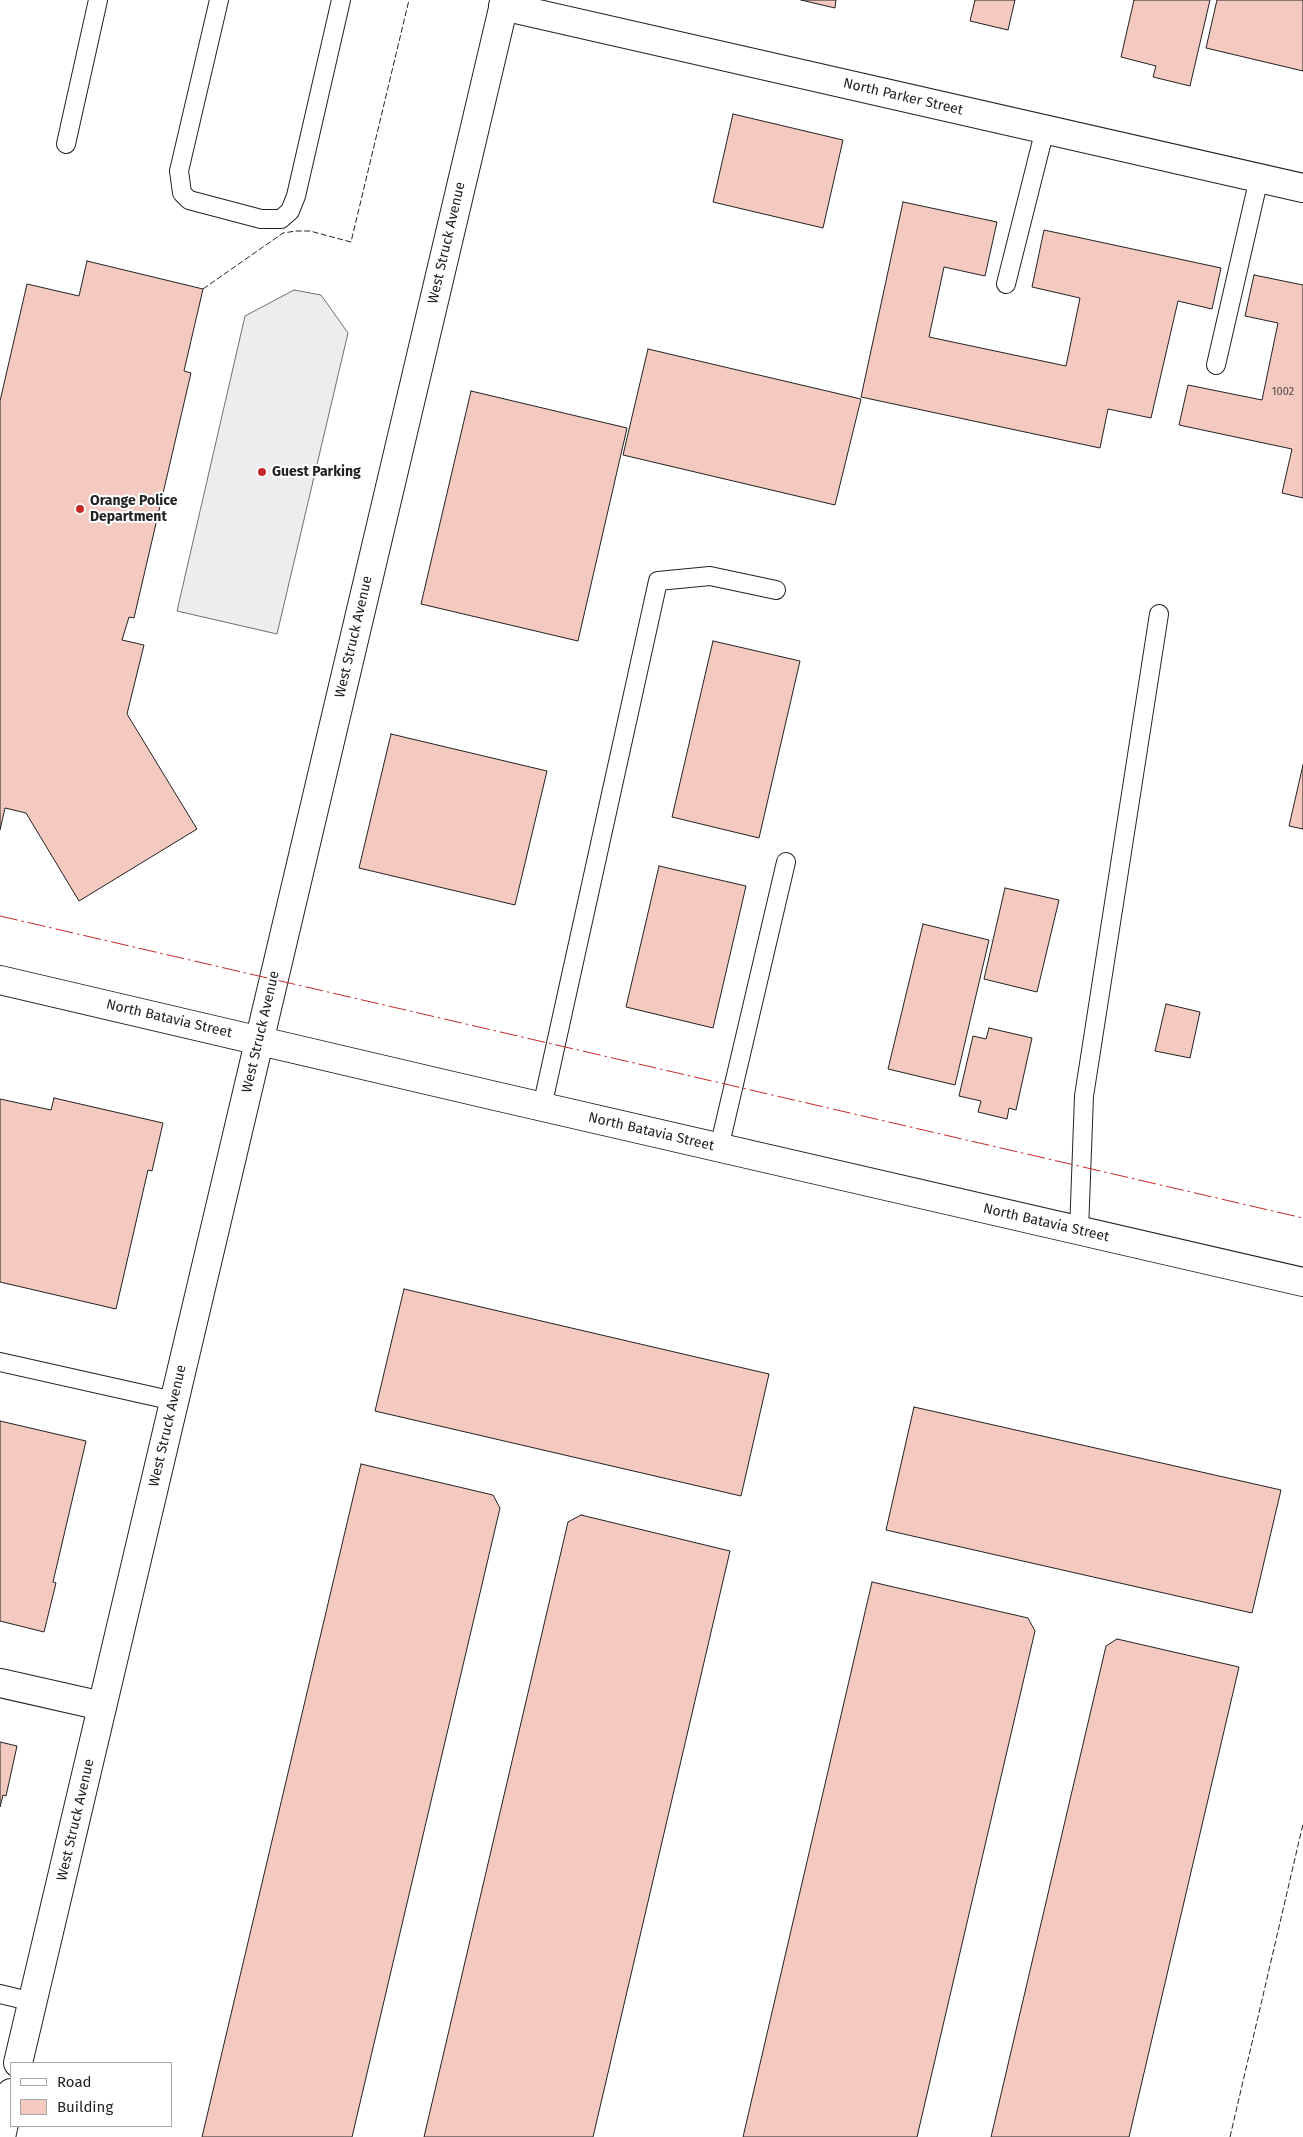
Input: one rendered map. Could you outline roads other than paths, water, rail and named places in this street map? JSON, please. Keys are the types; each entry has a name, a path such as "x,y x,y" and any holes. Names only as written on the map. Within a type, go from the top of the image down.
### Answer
{"street":[{"name":"North Parker Street","path":"504,3 1303,188"},
{"name":"West Struck Avenue","path":"18,2062 504,3"},
{"name":"North Batavia Street","path":"0,980 1303,1282"},
{"path":"0,1683 102,1706"},
{"path":"1,2137 10,2097"}],"lane":[{"path":"66,144 98,0"},
{"path":"219,0 179,171 182,193 189,200 261,219 281,219 290,210 296,196 341,0"},
{"path":"1006,284 1045,129"},
{"path":"1216,365 1259,178"},
{"path":"542,1107 658,581 710,576 776,590"},
{"path":"1079,1231 1084,1096 1160,614"},
{"path":"719,1148 786,862"},
{"path":"0,1362 174,1401"},
{"path":"0,1994 33,2002"}],"place":[{"name":"Guest Parking","path":"262,472"},
{"name":"Orange Police Department","path":"80,509"}]}
